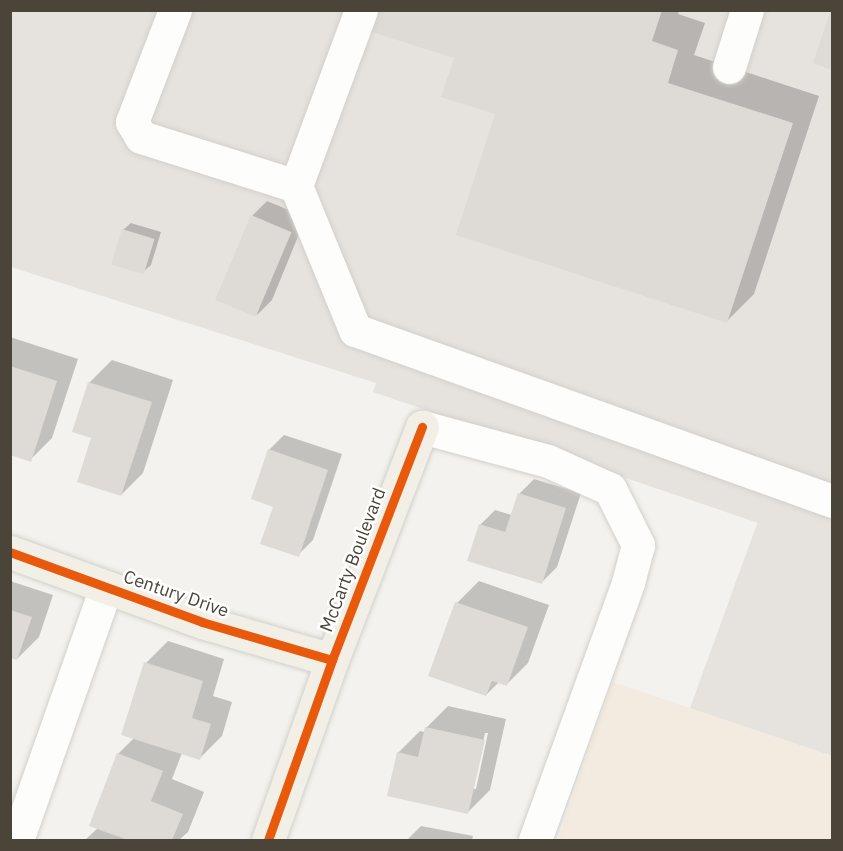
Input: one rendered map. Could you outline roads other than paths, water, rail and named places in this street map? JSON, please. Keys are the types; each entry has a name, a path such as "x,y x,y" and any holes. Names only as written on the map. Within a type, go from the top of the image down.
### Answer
{"main road":[{"name":"McCarty Boulevard","path":"267,840 422,427"},
{"name":"Century Drive","path":"10,552 202,622 333,660"}],"lane":[{"path":"175,10 132,122 141,137 296,186"},
{"path":"361,10 296,186 355,330 832,498"},
{"path":"729,67 747,10"},
{"path":"422,427 548,461 610,489 638,545 628,584 535,840"},
{"path":"17,840 106,587"}]}
